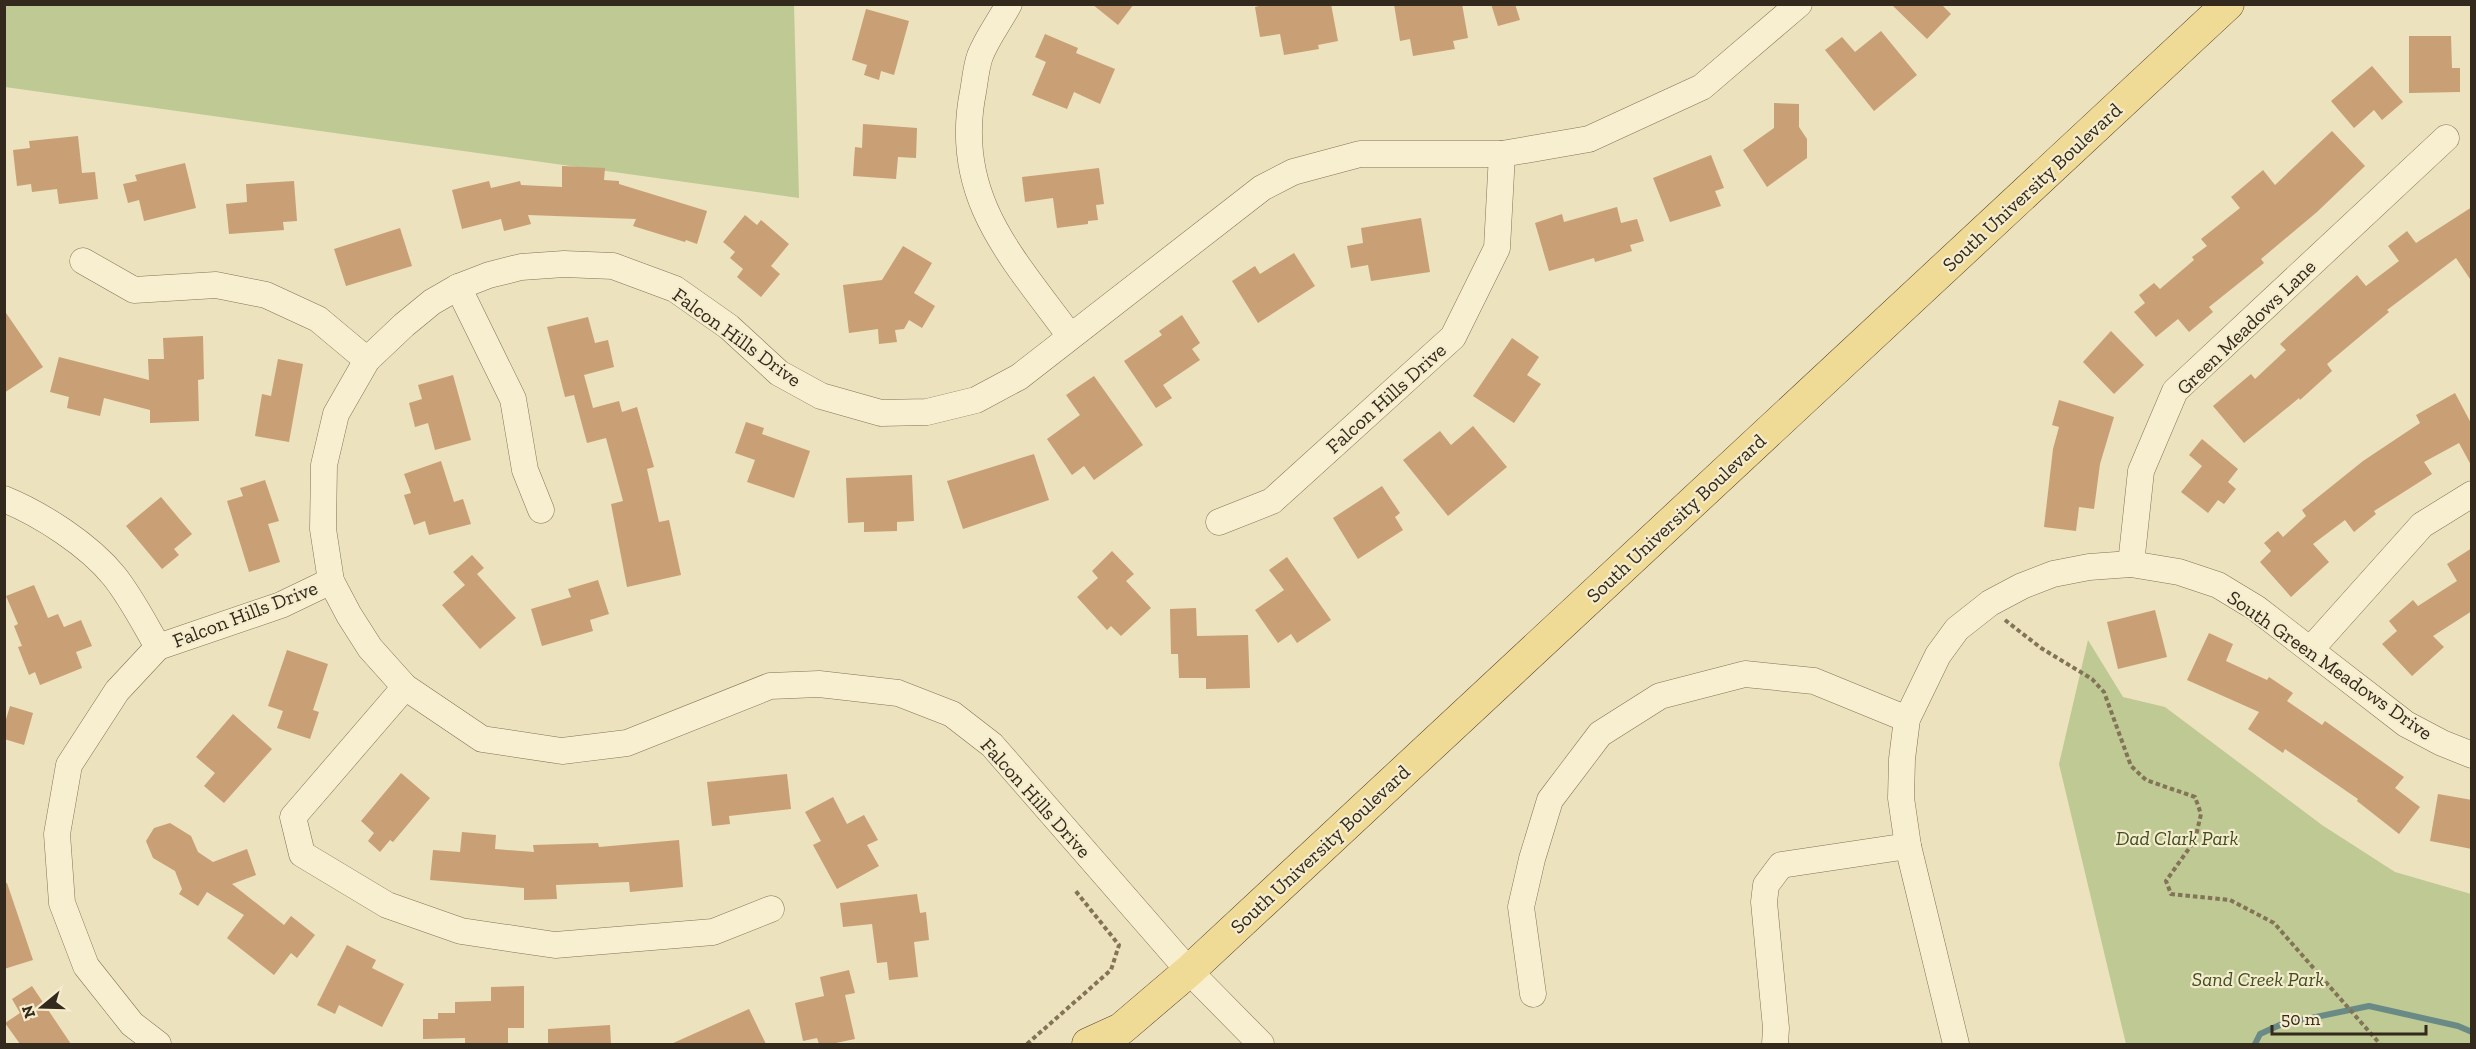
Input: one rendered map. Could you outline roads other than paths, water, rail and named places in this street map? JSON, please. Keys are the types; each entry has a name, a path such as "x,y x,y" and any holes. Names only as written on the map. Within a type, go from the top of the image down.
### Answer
{"main road":[{"name":"South University Boulevard","path":"1088,1044 1117,1037 2228,4"}],"street":[{"path":"1009,4 980,57 969,108 967,144 976,188 998,238 1070,336"},
{"name":"Falcon Hills Drive","path":"1189,971 992,745 952,714 898,693 819,684 770,686 627,744 562,751 482,739 405,687 370,648 331,581 323,529 324,465 336,414 367,360 432,302 489,275 521,267 564,264 613,266 675,290 729,327 779,373 821,396 881,413 927,412 976,400 1019,377 1262,188 1293,172 1360,154 1502,154 1589,139 1702,87 1799,4"},
{"name":"Green Meadows Lane","path":"2131,564 2141,471 2175,391 2446,138"},
{"name":"Falcon Hills Drive","path":"1219,522 1272,501 1453,337 1497,248 1502,154"},
{"path":"82,261 134,290 216,285 266,295 318,319 367,360"},
{"path":"458,288 513,399 525,470 541,510"},
{"path":"2311,649 2422,525 2472,494"},
{"name":"Falcon Hills Drive","path":"4,499 29,509 74,538 113,575 158,646"},
{"name":"South Green Meadows Drive","path":"1956,1044 1908,846 1901,798 1902,759 1907,718 1938,655 1957,629 1990,603 2022,586 2053,574 2089,567 2131,564 2179,572 2218,585 2256,608 2406,724 2442,744 2472,755"},
{"name":"Falcon Hills Drive","path":"158,1044 132,1024 86,966 63,903 57,834 69,765 117,691 158,646 280,604 331,581"},
{"path":"1533,994 1521,908 1532,859 1550,800 1600,734 1660,696 1745,674 1814,681 1907,718"},
{"path":"405,687 293,817 302,854 387,905 461,931 555,945 713,932 771,909"},
{"path":"1775,1044 1776,1028 1764,902 1766,885 1780,865 1908,846"},
{"path":"1189,971 1261,1044"}],"waterway":[{"path":"2255,1044 2260,1034 2282,1024 2369,1006 2458,1026 2472,1032"}],"park label":[{"name":"Dad Clark Park","path":"2177,838"},
{"name":"Sand Creek Park","path":"2258,979"}]}
